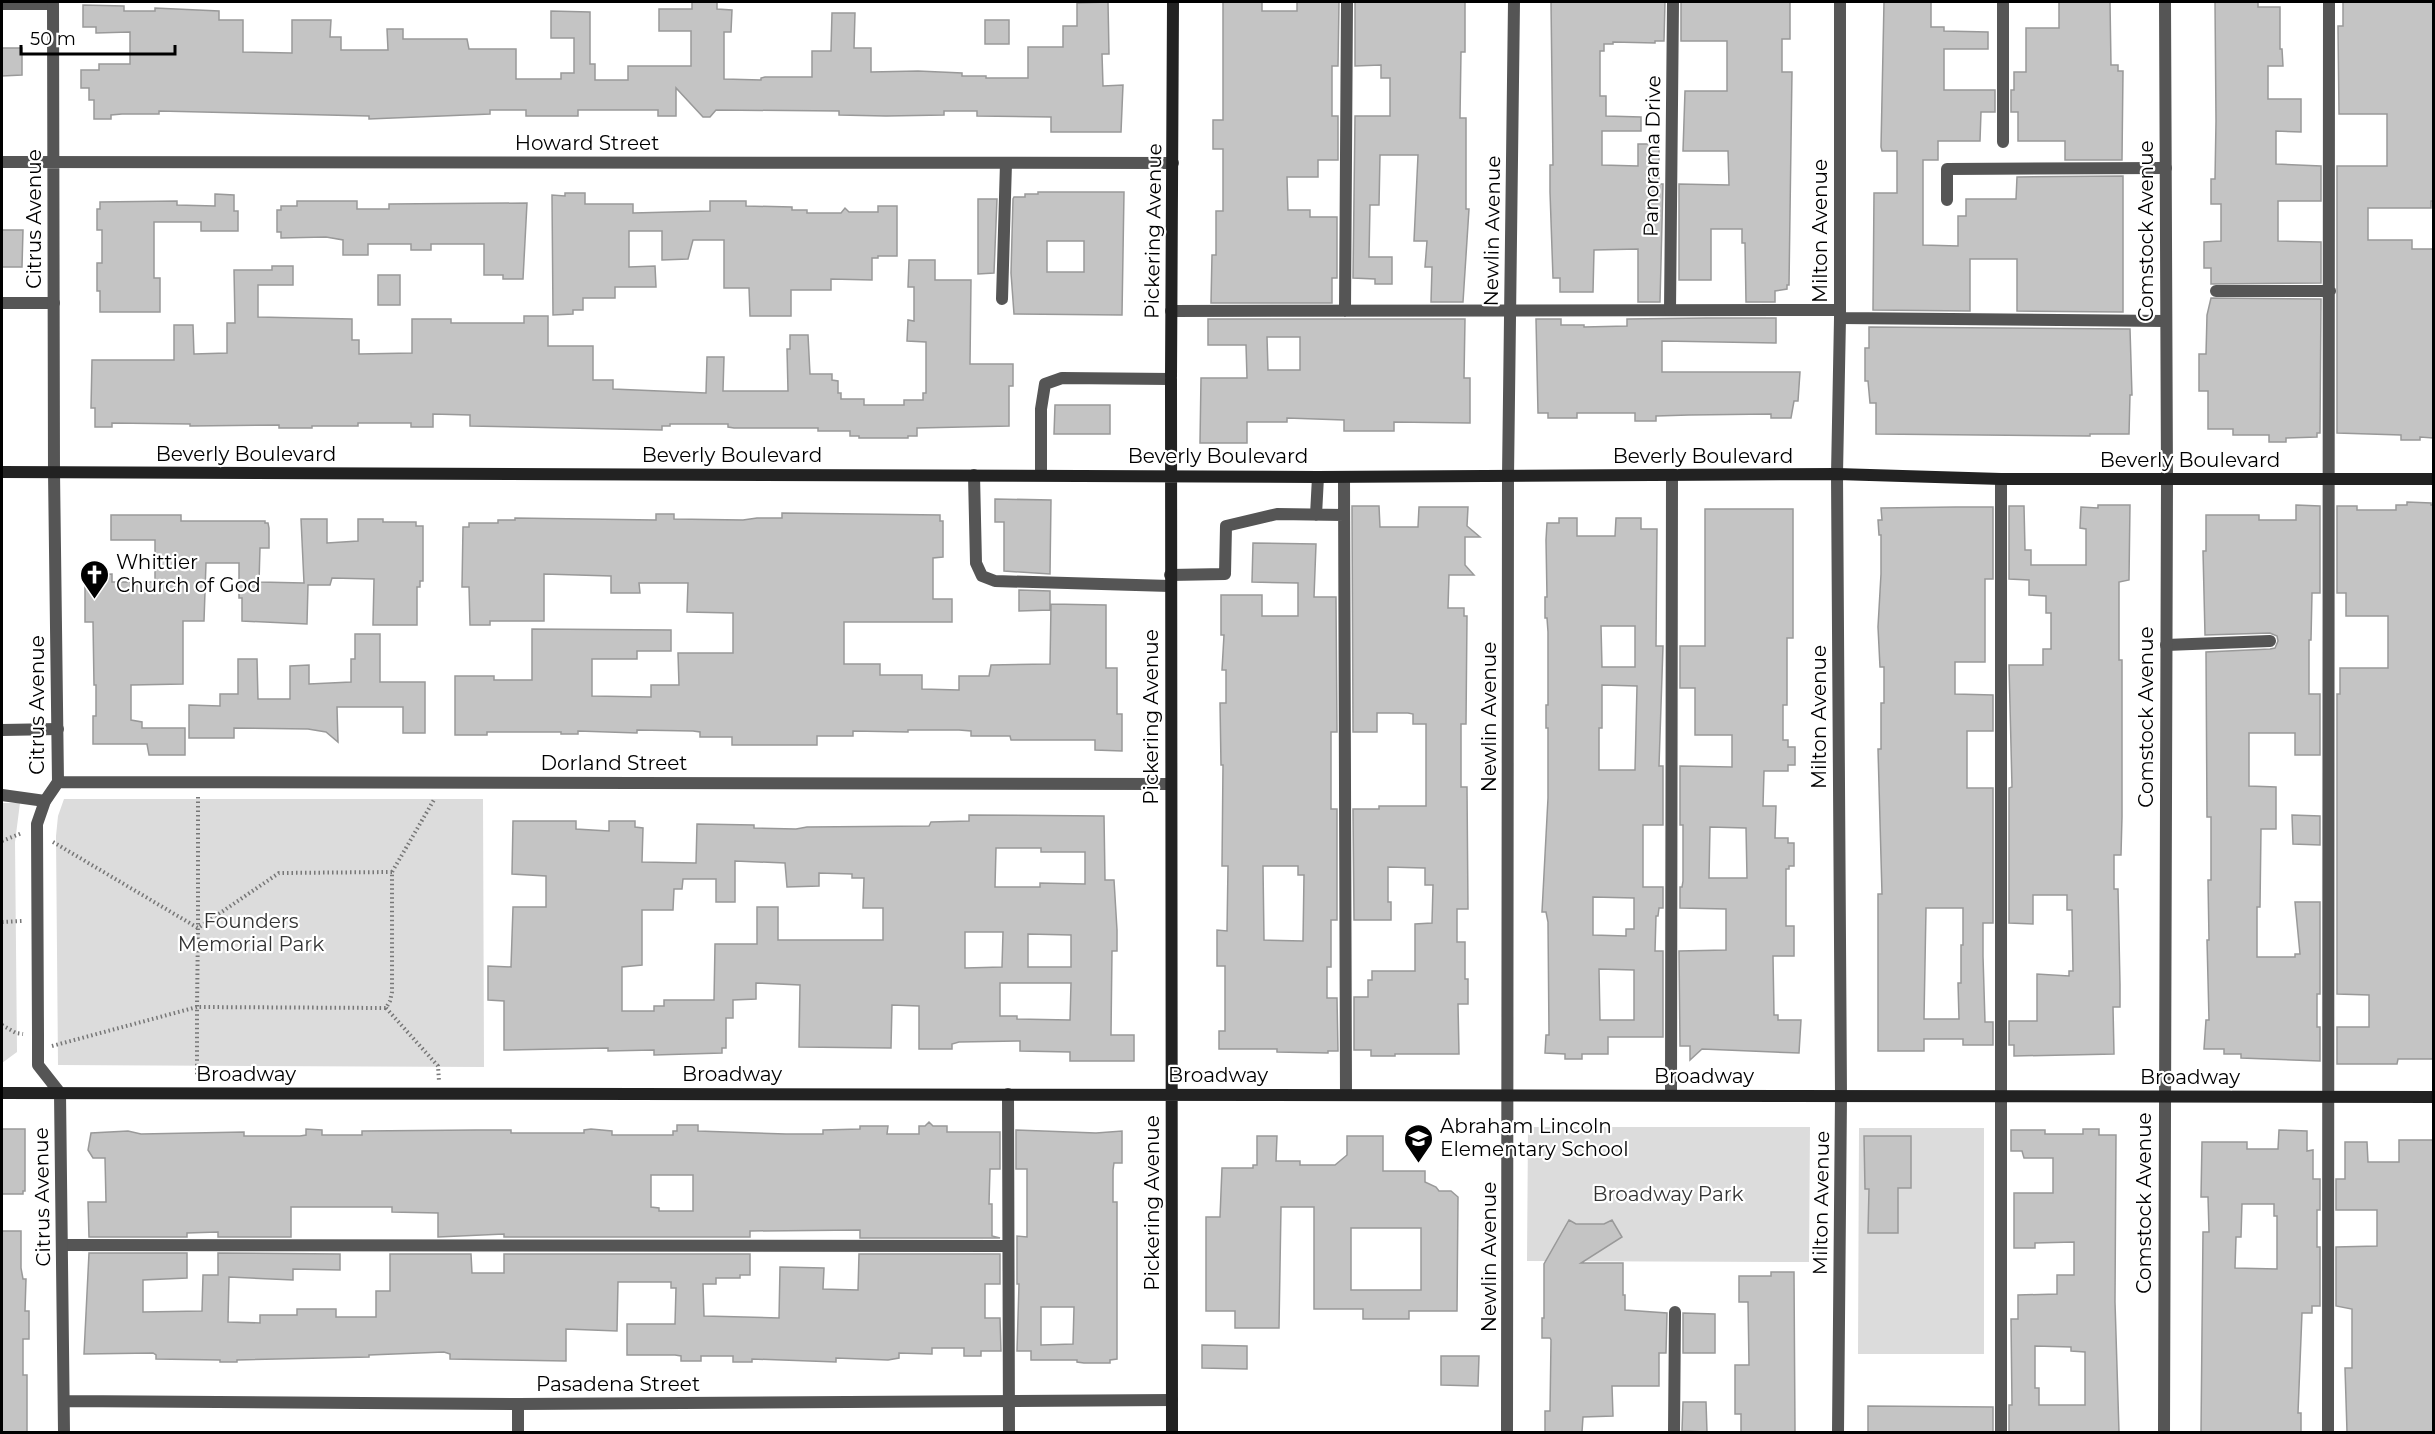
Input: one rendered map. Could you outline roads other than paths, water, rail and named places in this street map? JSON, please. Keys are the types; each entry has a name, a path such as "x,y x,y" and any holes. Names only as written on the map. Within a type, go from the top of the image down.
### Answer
{"street":[{"name":"Pickering Avenue","path":"1172,1432 1170,476 1173,2"},
{"path":"1345,310 1347,2"},
{"name":"Newlin Avenue","path":"1508,1432 1508,476 1514,2"},
{"name":"Panorama Drive","path":"1670,310 1673,2"},
{"name":"Milton Avenue","path":"1838,1432 1841,1096 1837,474 1840,2"},
{"path":"2003,2 2003,142"},
{"name":"Comstock Avenue","path":"2164,1432 2163,1096 2167,480 2165,2"},
{"path":"2328,1432 2330,2"},
{"path":"2,4 53,3"},
{"name":"Citrus Avenue","path":"53,3 54,472 58,782 45,801 37,824 38,1065 60,1093 64,1432"},
{"name":"Howard Street","path":"2,162 1173,163"},
{"path":"1002,299 1006,163"},
{"path":"1947,200 1947,170 2166,168"},
{"path":"2216,291 2330,291"},
{"path":"2,303 54,303"},
{"path":"1171,311 1670,310 2166,321"},
{"path":"1041,475 1041,409 1045,384 1062,378 1171,378"},
{"name":"Beverly Boulevard","path":"2,472 1318,477 1837,474 2001,479 2433,479"},
{"path":"974,475 976,563 982,576 995,581 1170,580 1225,574 1226,526 1277,514 1344,515"},
{"path":"1671,1095 1672,475"},
{"path":"1316,515 1318,477"},
{"path":"1344,477 1346,1095"},
{"path":"2001,479 2001,1432"},
{"path":"2166,645 2270,642"},
{"path":"2,730 58,729"},
{"name":"Dorland Street","path":"58,782 1171,784"},
{"path":"2,795 45,801"},
{"name":"Broadway","path":"2,1093 2433,1097"},
{"path":"1008,1094 1009,1432"},
{"path":"63,1245 1008,1246"},
{"path":"1674,1432 1675,1312"},
{"name":"Pasadena Street","path":"64,1401 518,1404 1009,1403 1172,1400"},
{"path":"518,1404 518,1432"}],"place":[{"name":"Whittier Church of God","path":"95,600"},
{"name":"Abraham Lincoln Elementary School","path":"1419,1164"}],"park label":[{"name":"Founders Memorial Park","path":"251,932"},
{"name":"Broadway Park","path":"1668,1194"}]}
